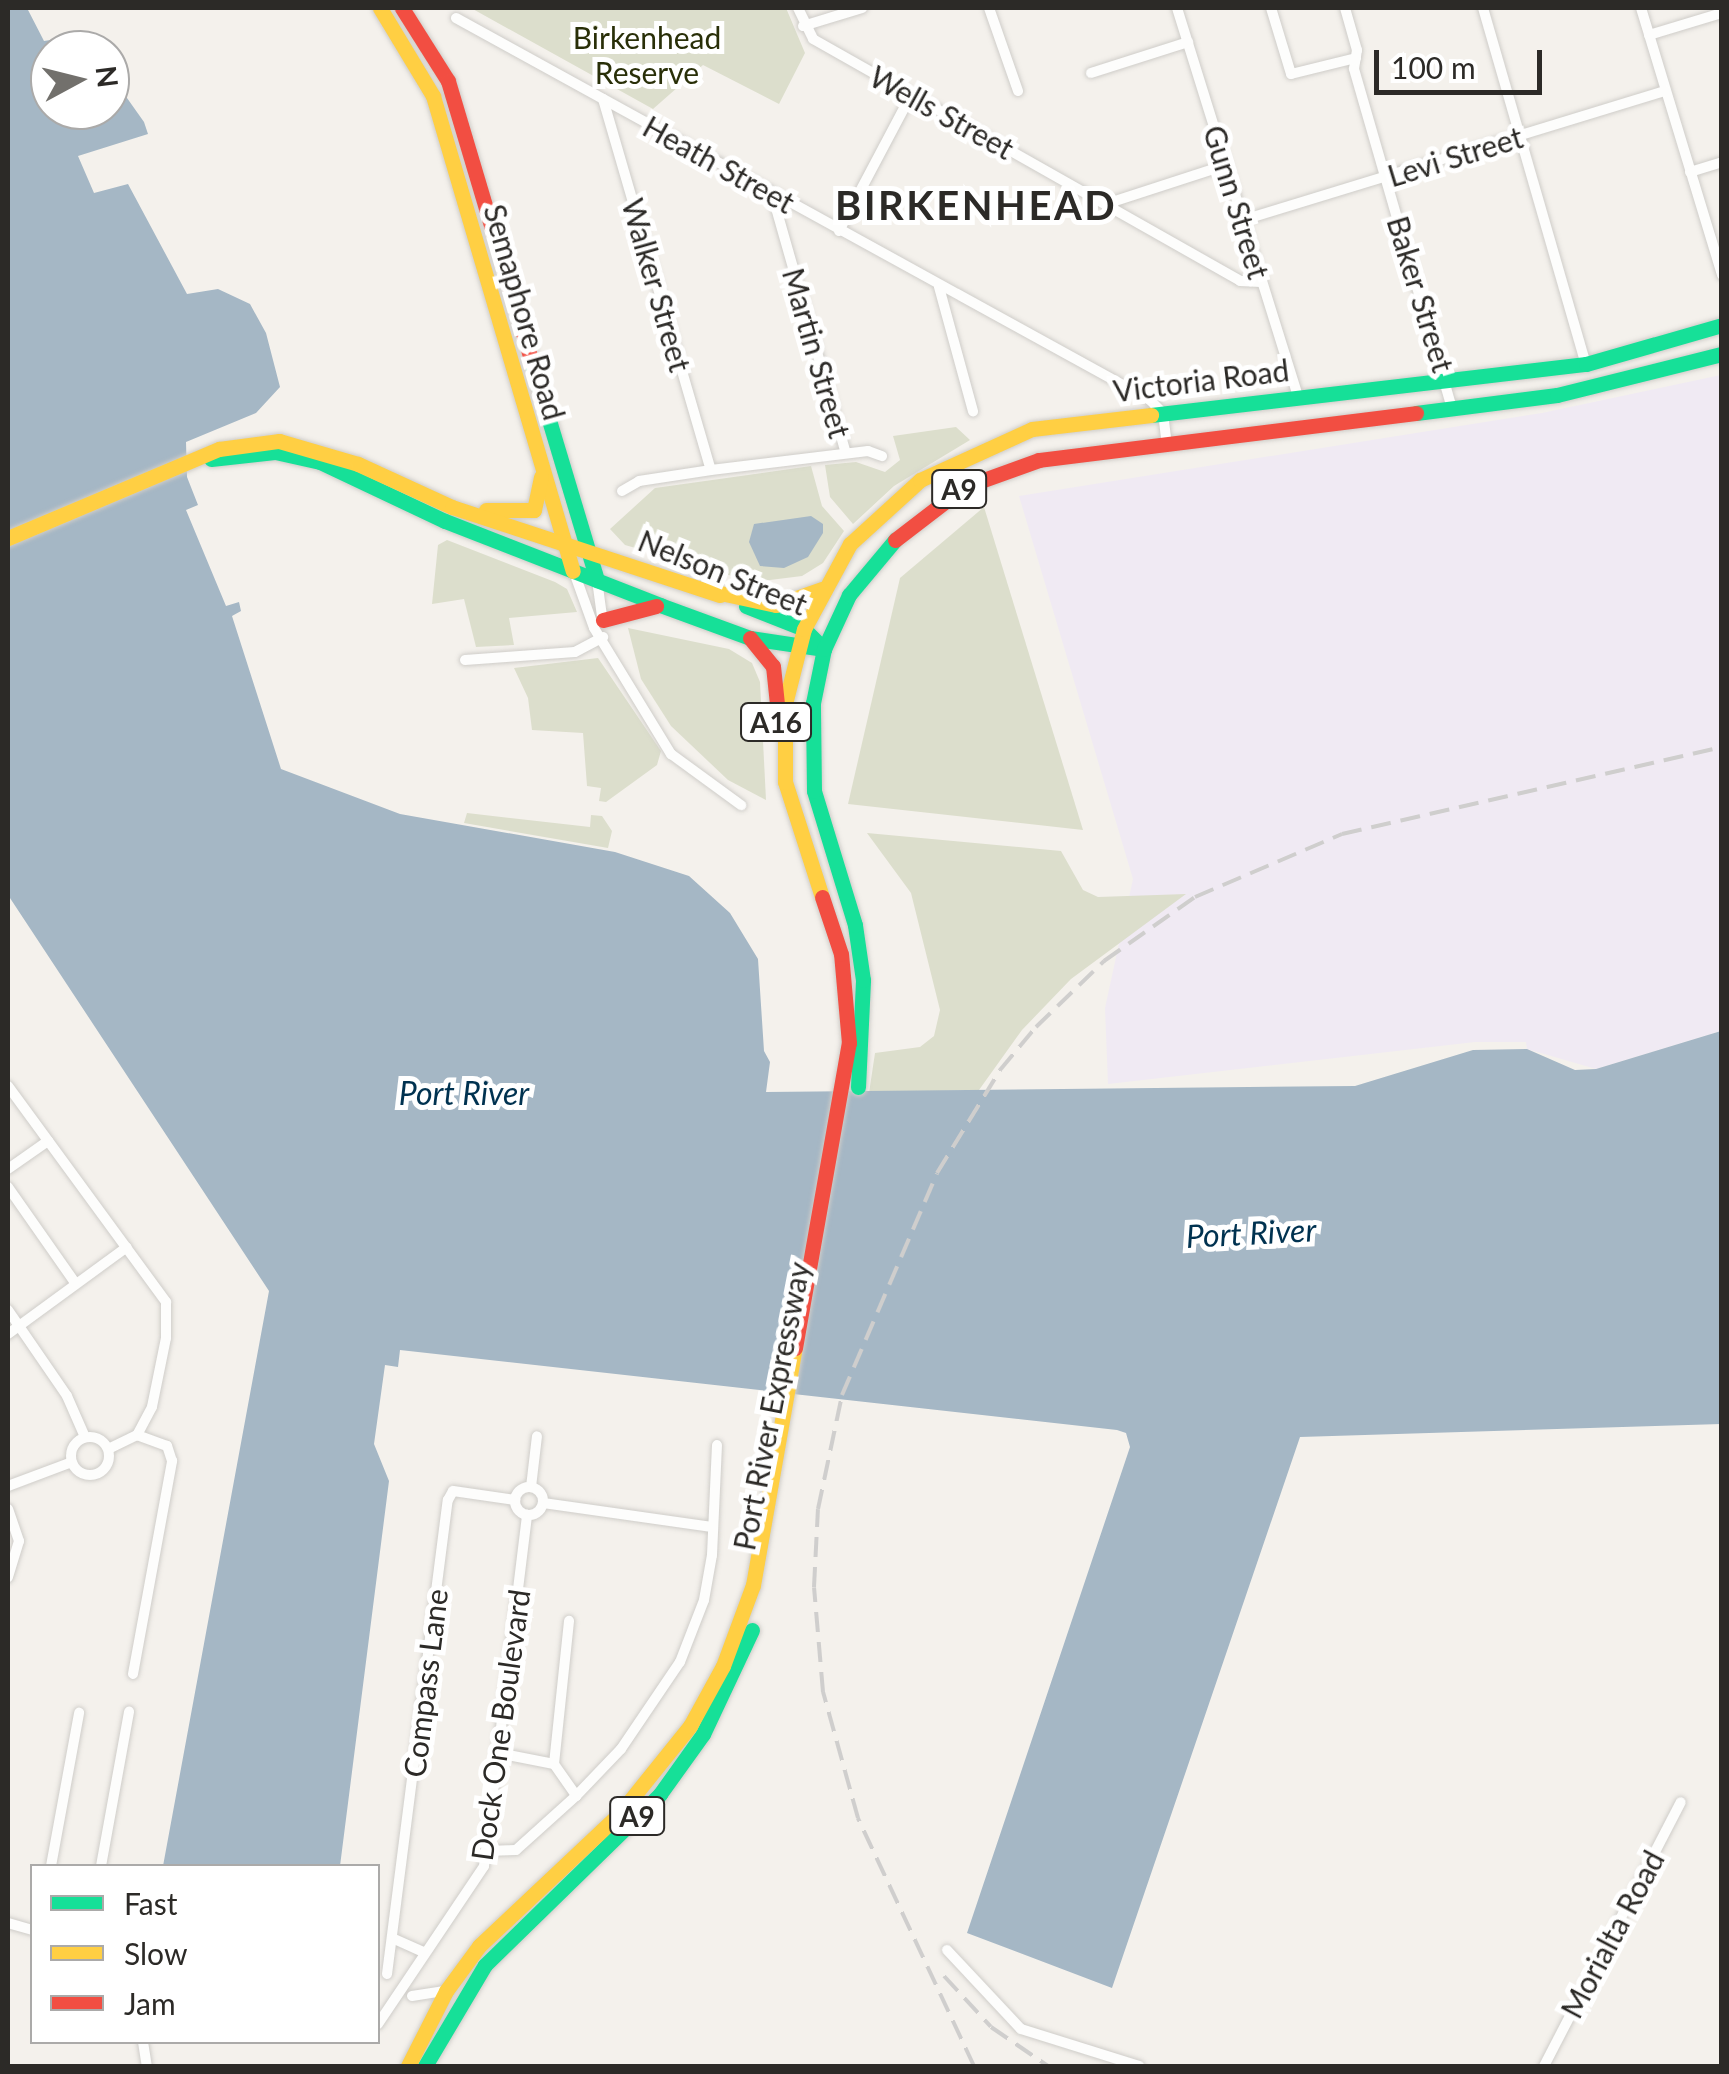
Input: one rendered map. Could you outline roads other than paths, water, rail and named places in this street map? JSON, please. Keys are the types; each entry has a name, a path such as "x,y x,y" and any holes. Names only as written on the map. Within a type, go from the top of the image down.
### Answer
{"main road":[{"name":"Semaphore Road","path":"380,8 434,96 541,473 574,571"},
{"name":"Semaphore Road","path":"407,10 436,56 460,118 597,580"},
{"name":"Victoria Road","path":"795,657 822,589 868,524 952,461 1032,429 1586,364 1654,348 1722,325"},
{"path":"1654,348 1664,373"},
{"name":"A9","path":"1664,373 1722,354"},
{"name":"Victoria Road","path":"824,649 867,568 949,496 1039,460 1557,395 1664,373"},
{"name":"Nelson Street","path":"8,538 242,441 292,442 452,506 712,591 804,630 824,649"},
{"name":"Nelson Street","path":"200,461 275,452 320,462 574,571 795,657 824,649"},
{"path":"452,506 534,510 541,473"},
{"path":"712,591 776,605 822,589"},
{"path":"603,620 660,605"},
{"name":"A16","path":"750,638 770,658 776,679 778,782 790,814"},
{"name":"Port River Expressway","path":"425,2066 485,1965 528,1916 660,1794 703,1734 751,1632 861,1070 855,925 812,778 813,704 824,649"},
{"name":"Port River Expressway","path":"795,657 782,741 790,814 834,928 856,1018"},
{"name":"Port River Expressway","path":"408,2066 446,1991 512,1909 653,1778 690,1726 739,1627 771,1522"}],"street":[{"path":"798,8 803,26 862,8"},
{"path":"989,8 1018,91"},
{"name":"Gunn Street","path":"1177,8 1298,397"},
{"path":"1270,8 1291,74 1356,58"},
{"name":"Baker Street","path":"1345,8 1385,177 1448,378 1452,408"},
{"path":"1483,8 1516,136 1586,364"},
{"path":"1641,8 1722,274"},
{"path":"1649,35 1722,13"},
{"name":"Heath Street","path":"456,18 1163,413"},
{"name":"Wells Street","path":"803,26 813,39 1240,282 1261,282"},
{"path":"1091,73 1188,42"},
{"name":"Levi Street","path":"1243,220 1666,92"},
{"path":"838,231 911,95"},
{"name":"Walker Street","path":"603,99 711,470"},
{"path":"1690,172 1722,162"},
{"path":"1106,204 1226,165"},
{"name":"Martin Street","path":"772,194 846,453"},
{"path":"939,287 974,410"},
{"path":"1163,413 1167,444"},
{"path":"622,491 639,482 711,470 846,453 882,456"},
{"name":"Semaphore Road","path":"574,571 637,706 671,754 741,805"},
{"name":"Semaphore Road","path":"597,580 603,637"},
{"path":"466,660 575,652 603,637"},
{"path":"8,1086 160,1293 168,1315 152,1407 137,1435 108,1449"},
{"path":"8,1169 48,1141"},
{"path":"8,1187 76,1284"},
{"path":"8,1334 126,1247"},
{"path":"8,1310 67,1396 85,1438"},
{"path":"133,1674 172,1453 137,1435"},
{"path":"538,1436 531,1488 515,1500 527,1515 543,1503"},
{"path":"85,1438 99,1439 108,1449 108,1465 97,1474 80,1472 72,1462 74,1446 85,1438"},
{"path":"486,1851 516,1850 576,1796 621,1749 680,1662 704,1600 717,1445"},
{"path":"8,1486 72,1462"},
{"path":"531,1488 543,1503 712,1527"},
{"name":"Compass Lane","path":"387,1974 448,1500 454,1491 515,1500"},
{"path":"8,1508 19,1542 8,1577"},
{"name":"Dock One Boulevard","path":"380,2021 478,1878 486,1851 527,1515"},
{"path":"569,1621 554,1764 576,1796"},
{"path":"101,1864 129,1712"},
{"path":"51,1864 79,1713"},
{"path":"498,1753 554,1764"},
{"name":"Morialta Road","path":"1544,2066 1681,1802"},
{"path":"392,1938 424,1952"},
{"path":"946,1950 1021,2029 1139,2066"},
{"path":"412,1996 446,1991"}],"water":[{"name":"Port River","path":"27,8 38,30 30,30 30,130 130,130 130,102 148,134 78,156 94,193 128,184 187,294 218,289 250,304 266,333 280,387 256,413 186,442 187,477 198,505 186,510 226,606 239,602 241,611 232,616 281,769 400,814 615,852 689,876 730,913 758,959 764,1051 770,1062 766,1092 1355,1086 1473,1050 1527,1049 1575,1070 1596,1069 1721,1031 1721,1424 1300,1437 1112,1988 967,1933 1130,1447 1126,1433 400,1350 398,1367 385,1365 374,1444 389,1481 340,1864 163,1864 269,1291 8,895 8,9"},
{"path":"811,516 823,524 823,533 808,557 784,568 760,566 749,542 754,524"}],"railway":[{"path":"974,2066 858,1818 823,1692 814,1587 818,1509 842,1395 937,1173 1000,1070 1036,1027 1104,961 1195,897 1342,834 1722,747"},
{"path":"944,1976 991,2027 1048,2066"}],"district":[{"name":"BIRKENHEAD","path":"976,205"}],"park label":[{"name":"Birkenhead Reserve","path":"647,54"}]}
